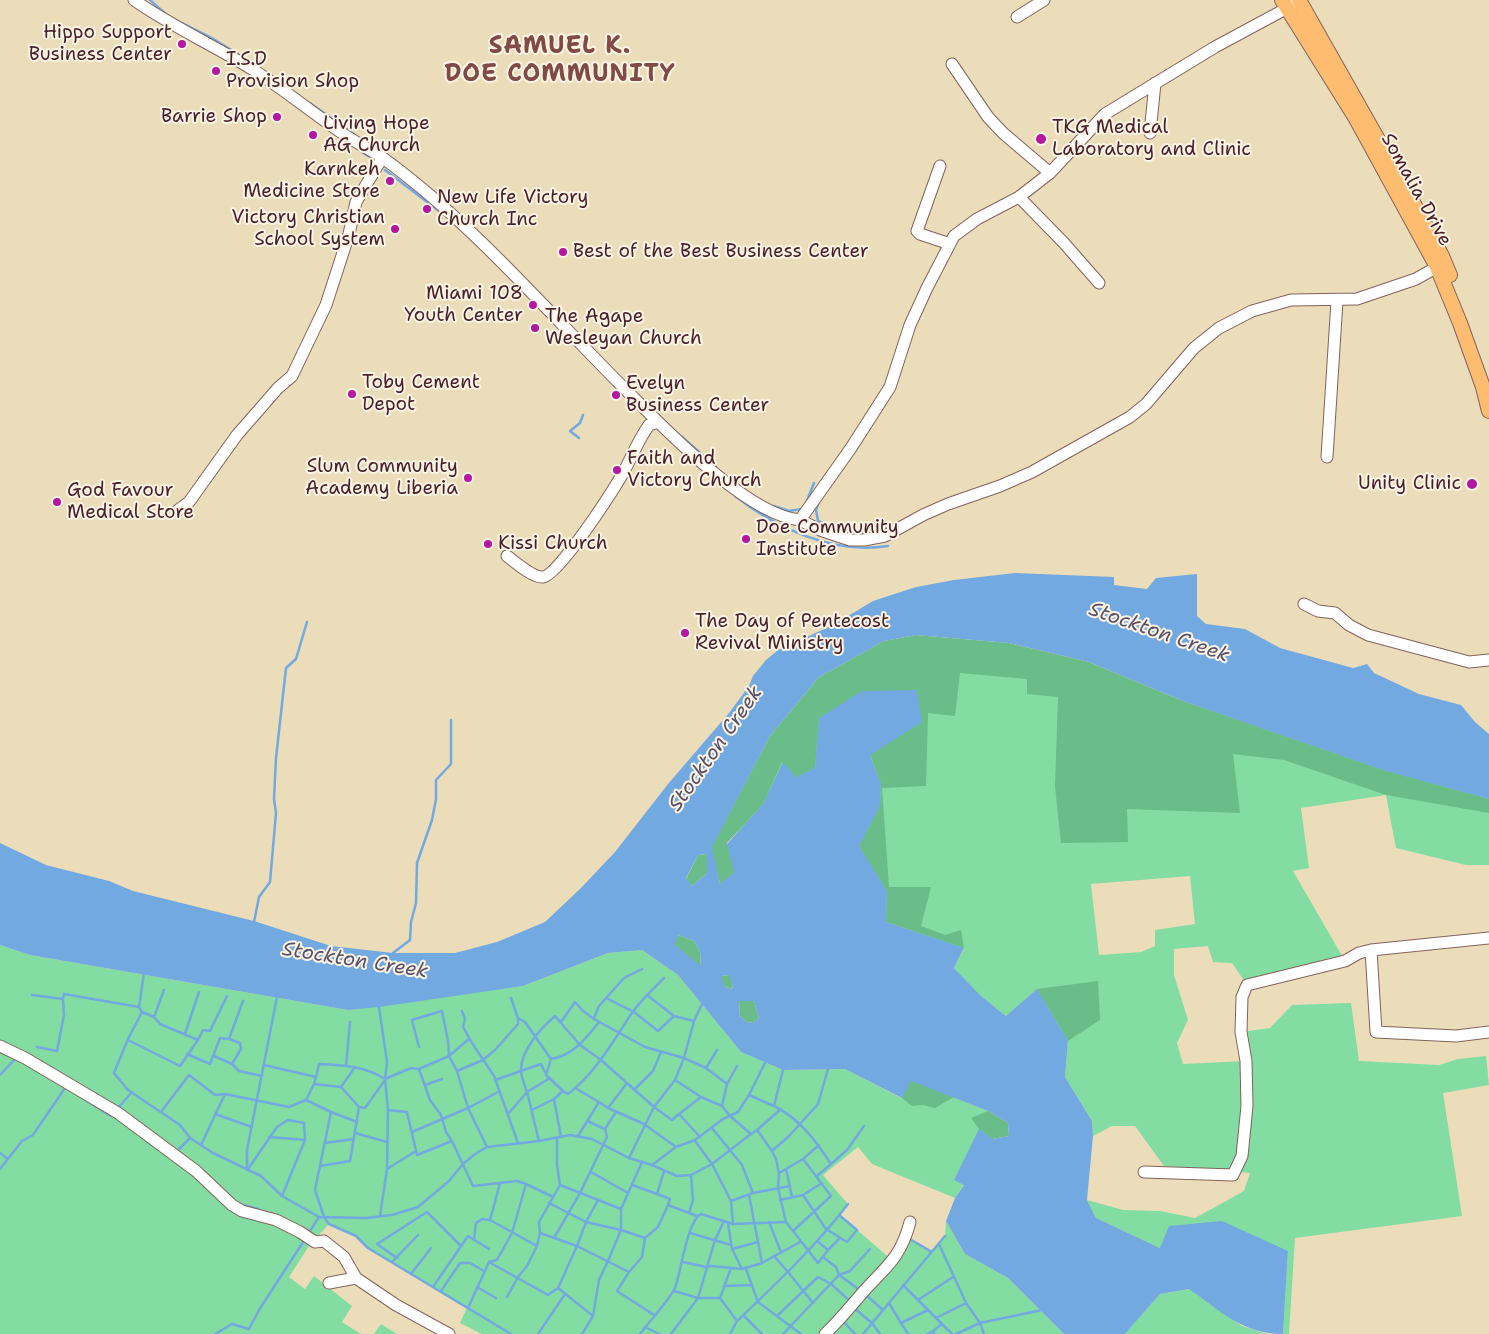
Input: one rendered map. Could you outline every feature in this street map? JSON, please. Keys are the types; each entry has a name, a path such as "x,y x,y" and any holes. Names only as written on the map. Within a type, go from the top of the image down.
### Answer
{"main road":[{"name":"Somalia Drive","path":"1299,0 1442,256 1468,320 1489,382"},
{"name":"Somalia Drive","path":"1285,4 1355,117 1437,267 1460,323 1483,387 1489,411"}],"street":[{"path":"134,0 253,70 340,132 382,158 446,208 497,256 584,349 658,422 702,462 754,503 780,516 800,520 820,530 850,540 864,540 885,536 923,515 948,504 1000,486 1032,472 1130,417 1146,404 1194,348 1219,328 1252,311 1291,300 1337,301 1357,299 1416,279 1437,267"},
{"path":"1017,17 1044,0"},
{"path":"800,520 851,448 890,387 910,325 954,236 967,225 1019,197 1050,173 1105,114 1285,4 1299,0"},
{"path":"952,64 988,117 1050,173"},
{"path":"1150,133 1155,83"},
{"path":"177,511 189,502 237,435 278,388 292,376 326,305 349,234 356,202 382,158"},
{"path":"940,166 917,231 920,234 950,244"},
{"path":"1019,197 1064,243 1099,283"},
{"path":"1327,457 1337,301"},
{"path":"507,556 539,577 547,576 562,562 603,504 622,475 649,425 658,422"},
{"path":"1304,604 1318,611 1335,613 1349,625 1368,635 1469,662 1489,660"},
{"path":"1144,1172 1233,1175 1242,1156 1247,1106 1246,1061 1241,1032 1242,997 1247,985 1345,961 1359,953 1371,950 1489,938"},
{"path":"1371,950 1376,1032 1456,1036 1489,1032"},
{"path":"0,1046 26,1058 118,1113 196,1171 232,1205 242,1211 276,1220 300,1232 314,1242 324,1241 344,1257 356,1278 396,1305 448,1334"},
{"path":"825,1334 894,1261 907,1236 910,1222"},
{"path":"329,1283 356,1278"}],"green space":[{"path":"916,635 1009,643 1089,662 1183,701 1383,770 1489,799 1489,813 1386,795 1284,760 1233,754 1240,813 1127,809 1128,842 1061,843 1055,786 1058,697 1027,694 1027,679 960,673 955,716 928,713 926,786 882,788 889,887 931,887 921,926 945,935 961,930 964,948 886,922 887,891 859,846 880,806 881,784 870,754 922,722 819,718 815,768 796,777 782,762 763,804 727,843 735,873 720,884 711,848 770,736 819,677 884,641"},
{"path":"884,641 1183,701 1489,799 1489,865 1466,865 1396,848 1386,795 1301,808 1309,868 1293,871 1345,961 1247,985 1232,963 1213,962 1208,946 1174,949 1174,975 1188,1020 1177,1043 1183,1064 1246,1061 1241,1032 1270,1028 1292,1005 1351,1003 1359,1061 1439,1065 1458,1059 1486,1056 1489,1085 1443,1093 1462,1216 1295,1238 1289,1334 1283,1334 1288,1251 1160,1248 1096,1218 1087,1200 1123,1210 1160,1211 1195,1218 1244,1191 1250,1173 1164,1166 1135,1126 1112,1126 1093,1136 1092,1121 1065,1077 1068,1041 1037,990 1006,1016 981,996 954,968 964,949 886,922 725,824","holes":["1190,876 1195,924 1155,930 1155,946 1141,952 1099,955 1091,884"]},
{"path":"707,854 707,873 692,886 686,879 698,855"},
{"path":"678,935 694,941 700,952 701,967 674,945"},
{"path":"0,945 30,955 348,1010 523,986 608,953 642,950 678,975 741,1052 783,1070 845,1069 901,1098 910,1080 988,1111 1008,1123 955,1180 964,1184 955,1198 872,1164 858,1147 823,1175 848,1204 840,1215 893,1261 907,1236 932,1252 945,1236 946,1221 965,1254 1008,1278 1064,1334 482,1334 460,1323 467,1308 368,1248 356,1236 329,1224 309,1246 289,1277 305,1289 314,1276 352,1306 342,1322 361,1334 0,1334"},
{"path":"730,975 733,989 725,987 720,976"},
{"path":"1098,981 1100,1020 1068,1041 1037,989"},
{"path":"739,1001 754,1001 759,1018 753,1023 747,1022 740,1016"},
{"path":"910,1080 954,1097 935,1108 923,1105 912,1106 902,1098"},
{"path":"988,1111 1008,1123 1009,1136 992,1139 979,1129 971,1118"},
{"path":"1190,1289 1242,1326 1267,1334 1125,1334 1160,1294"},
{"path":"381,1324 397,1334 374,1334"}],"water":[{"name":"Stockton Creek","path":"1015,573 1114,577 1114,585 1147,589 1156,578 1197,574 1197,616 1206,624 1245,629 1280,648 1353,668 1367,664 1374,673 1419,694 1461,705 1475,722 1489,734 1489,799 1383,770 1183,701 1089,662 1009,643 916,635 884,641 819,677 770,736 712,847 720,884 734,872 727,844 763,804 783,762 796,777 815,768 819,718 862,691 917,690 922,722 870,755 881,784 880,806 859,846 887,891 886,922 964,948 954,968 981,996 1006,1016 1037,989 1068,1041 1065,1077 1092,1121 1093,1136 1087,1200 1096,1218 1160,1248 1169,1226 1222,1221 1288,1251 1283,1334 1269,1333 1244,1326 1189,1289 1160,1294 1125,1334 1064,1334 1008,1278 965,1254 946,1221 955,1198 964,1185 954,1180 979,1129 992,1139 1009,1136 1008,1123 988,1111 911,1081 902,1098 845,1069 783,1070 741,1052 678,975 642,950 608,953 523,986 348,1010 30,955 0,945 0,843 46,865 109,881 133,891 254,921 331,946 393,953 455,953 497,942 545,922 581,888 615,852 668,784 729,713 749,686 753,676 766,660 778,650 833,625 873,601 916,587 954,580","holes":["707,854 707,873 692,886 686,878 698,855","678,935 694,941 700,952 701,966 675,945","729,975 733,989 725,987 721,976","739,1001 754,1001 759,1018 753,1023 747,1022 740,1016"]}],"waterway":[{"path":"150,0 168,16 210,37 238,54"},
{"path":"310,103 355,135"},
{"path":"362,152 373,159"},
{"path":"385,170 439,211"},
{"path":"608,379 634,406"},
{"path":"579,438 570,431 580,423 583,415"},
{"path":"681,436 716,467"},
{"path":"806,503 814,483"},
{"path":"735,496 769,519 827,543 868,548 888,546"},
{"path":"819,502 816,510 818,521 839,530 867,534"},
{"path":"774,506 789,511 802,509"},
{"path":"880,532 895,524"},
{"path":"254,922 259,897 270,882 276,813 274,799 276,758 286,668 296,659 307,622"},
{"name":"Stockton Creek","path":"392,956 393,953 410,940 411,922 416,903 417,863 432,820 436,799 436,780 451,764 451,720"},
{"path":"594,1018 599,1006 624,978 642,969"},
{"path":"144,973 139,1007 142,1012 114,1073 128,1090 180,1125 190,1138 213,1153 261,1176 282,1196 319,1217 366,1218 392,1215 418,1207 449,1181 463,1164 487,1147 539,1141 570,1135 592,1139 629,1158 654,1107 675,1080 684,1058 694,1021 702,1004"},
{"path":"532,1110 554,1099 563,1091 568,1094 586,1078 607,1051 634,1010 664,978"},
{"path":"154,1017 164,990"},
{"path":"185,1034 199,992"},
{"path":"37,1047 57,1051 64,1015 64,994 139,1007"},
{"path":"32,995 63,999"},
{"path":"647,995 674,1016 694,1021"},
{"path":"142,1012 154,1017 160,1024 198,1040 203,1030 210,1031 227,996"},
{"path":"247,1170 247,1150 277,997"},
{"path":"457,1071 483,1060 495,1050 518,1024 518,1018 511,998"},
{"path":"606,998 634,1012 658,1031 674,1016"},
{"path":"232,1064 241,1049 240,1043 229,1039 243,1001"},
{"path":"561,1022 575,1002 594,1019 645,1047 684,1058 706,1068 727,1084 722,1106"},
{"path":"379,1007 387,1062 385,1079 388,1110 387,1169 380,1216"},
{"path":"419,1047 412,1020 442,1011 449,1056 457,1071 468,1108 487,1147"},
{"path":"462,1011 465,1019 463,1027 494,1076 518,1143"},
{"path":"539,1141 522,1076 522,1062 533,1040 555,1016 580,1045 601,1060 654,1107 672,1120 679,1114 700,1137"},
{"path":"518,1018 525,1022 551,1059"},
{"path":"346,1066 350,1022"},
{"path":"563,1091 546,1075 551,1059 572,1050 584,1040 599,1022"},
{"path":"187,1054 210,1064 220,1038 228,1039"},
{"path":"316,1077 319,1064 361,1069 385,1079 411,1068 419,1069 449,1056 469,1039"},
{"path":"128,1040 180,1066 198,1040"},
{"path":"706,1068 717,1050"},
{"path":"634,1090 653,1071 661,1052"},
{"path":"214,1056 232,1064 239,1071 262,1076"},
{"path":"0,1075 16,1058"},
{"path":"629,1158 652,1165 676,1147 695,1140 723,1119 738,1112 765,1063"},
{"path":"495,1080 541,1064 545,1072"},
{"path":"264,1065 316,1077 314,1084 341,1087 359,1107 365,1108 385,1080"},
{"path":"727,1084 737,1066"},
{"path":"341,1087 355,1067"},
{"path":"419,1069 430,1100 441,1115 446,1132 452,1141"},
{"path":"675,1080 701,1097 722,1106 730,1116 751,1134 757,1130 772,1151 789,1136 818,1104 828,1069"},
{"path":"749,1095 774,1106 783,1070"},
{"path":"161,1112 189,1075 215,1095 225,1094"},
{"path":"508,1114 527,1092 550,1078"},
{"path":"425,1085 442,1079"},
{"path":"578,1136 599,1102 608,1108 627,1083"},
{"path":"201,1145 225,1094 289,1107 306,1100 314,1084"},
{"path":"0,1169 22,1141 33,1135 65,1088"},
{"path":"575,1088 599,1102"},
{"path":"412,1132 468,1108 500,1091"},
{"path":"118,1108 132,1092"},
{"path":"679,1114 701,1097"},
{"path":"84,1099 111,1116 113,1114"},
{"path":"554,1099 561,1137"},
{"path":"306,1100 331,1112 315,1190 324,1217 329,1224 356,1236 368,1248 511,1334"},
{"path":"774,1106 799,1124 813,1139 831,1164 847,1150 864,1126"},
{"path":"320,1166 350,1161 359,1107"},
{"path":"608,1108 644,1124 676,1147"},
{"path":"757,1130 781,1109"},
{"path":"388,1110 407,1112 417,1155 452,1141 473,1186 517,1181 553,1197"},
{"path":"331,1112 357,1122"},
{"path":"587,1121 605,1129 616,1112"},
{"path":"215,1114 252,1127"},
{"path":"248,1169 277,1127 288,1120 304,1123 305,1140 282,1196"},
{"path":"712,1128 742,1165 753,1193"},
{"path":"554,1238 580,1193 607,1137 605,1129"},
{"path":"355,1133 387,1142"},
{"path":"689,1213 693,1200 691,1175 712,1164 751,1134"},
{"path":"269,1137 305,1140"},
{"path":"176,1152 190,1138"},
{"path":"507,1297 518,1277 527,1266 537,1246 540,1233 539,1222 560,1185 557,1165 557,1138"},
{"path":"325,1143 354,1139"},
{"path":"695,1141 712,1164 731,1201 753,1193 790,1186"},
{"path":"779,1173 803,1159 819,1145"},
{"path":"387,1169 416,1151"},
{"path":"772,1151 779,1173 778,1188 786,1222 818,1263 828,1250"},
{"path":"0,1153 8,1159"},
{"path":"793,1231 831,1196 803,1159"},
{"path":"560,1185 621,1209 642,1162"},
{"path":"817,1176 831,1164"},
{"path":"652,1165 677,1176 691,1175"},
{"path":"786,1169 792,1197"},
{"path":"632,1185 657,1194 664,1171"},
{"path":"591,1172 628,1193"},
{"path":"490,1220 500,1183"},
{"path":"780,1200 803,1195 822,1183"},
{"path":"468,1308 489,1262 497,1260 512,1233 526,1184"},
{"path":"657,1194 670,1199 668,1205"},
{"path":"749,1195 762,1263"},
{"path":"803,1195 826,1229 847,1242 857,1230 839,1215"},
{"path":"489,1262 548,1295 558,1288 586,1222 598,1200"},
{"path":"731,1201 733,1224"},
{"path":"549,1203 586,1222 645,1238 658,1227 668,1205 697,1216"},
{"path":"239,1204 258,1209"},
{"path":"720,1298 737,1321 809,1250 848,1204"},
{"path":"582,1334 593,1316 599,1280 621,1230 621,1209"},
{"path":"397,1258 377,1244 427,1212 461,1246"},
{"path":"640,1334 675,1288 688,1236 696,1219 701,1214 733,1224 786,1222"},
{"path":"308,1234 319,1217"},
{"path":"474,1240 476,1223 482,1219 490,1220 537,1246"},
{"path":"671,1334 698,1298 715,1240 724,1221"},
{"path":"769,1222 781,1252"},
{"path":"728,1223 732,1249 742,1269"},
{"path":"540,1233 577,1246 629,1272 642,1257 645,1238"},
{"path":"690,1233 731,1245"},
{"path":"392,1262 418,1235"},
{"path":"433,1287 468,1236 489,1249"},
{"path":"863,1334 945,1236"},
{"path":"817,1241 828,1250 840,1238"},
{"path":"908,1238 932,1252"},
{"path":"215,1334 232,1324 249,1329 259,1310 305,1239"},
{"path":"732,1249 758,1242"},
{"path":"683,1262 706,1267 742,1269 762,1263 800,1242"},
{"path":"939,1244 966,1303 980,1323 1042,1310"},
{"path":"411,1274 431,1248"},
{"path":"823,1257 836,1267 839,1275 850,1271 870,1249"},
{"path":"774,1256 813,1303"},
{"path":"441,1291 460,1263 470,1263 484,1271"},
{"path":"674,1291 698,1298 720,1298 731,1268"},
{"path":"746,1269 758,1302 801,1334"},
{"path":"629,1272 617,1291 654,1315"},
{"path":"783,1334 839,1275 861,1291"},
{"path":"777,1316 818,1277 831,1284 850,1301"},
{"path":"918,1300 953,1277"},
{"path":"724,1286 752,1285"},
{"path":"903,1285 942,1324 933,1331 934,1334"},
{"path":"477,1287 496,1298"},
{"path":"558,1288 593,1316"},
{"path":"538,1334 565,1294"},
{"path":"865,1294 883,1310"},
{"path":"889,1303 901,1323 928,1310"},
{"path":"936,1318 966,1303"},
{"path":"853,1307 872,1323 880,1334"},
{"path":"743,1315 762,1334"},
{"path":"842,1320 855,1334"},
{"path":"730,1334 737,1321"},
{"path":"901,1323 908,1334"},
{"path":"956,1334 980,1323 984,1334"},
{"path":"942,1324 952,1334"},
{"path":"645,1327 659,1334"},
{"path":"927,1334 933,1331"}],"place":[{"name":"Hippo Support Business Center","path":"182,44"},
{"name":"I.S.D Provision Shop","path":"216,71"},
{"name":"Barrie Shop","path":"277,117"},
{"name":"Living Hope AG Church","path":"313,135"},
{"name":"TKG Medical Laboratory and Clinic","path":"1041,139"},
{"name":"Karnkeh Medicine Store","path":"390,181"},
{"name":"New Life Victory Church Inc","path":"427,209"},
{"name":"Victory Christian School System","path":"395,229"},
{"name":"Best of the Best Business Center","path":"563,252"},
{"name":"Miami 108 Youth Center","path":"533,305"},
{"name":"The Agape Wesleyan Church","path":"535,328"},
{"name":"Toby Cement Depot","path":"352,394"},
{"name":"Evelyn Business Center","path":"616,395"},
{"name":"Faith and Victory Church","path":"617,470"},
{"name":"Slum Community Academy Liberia","path":"468,478"},
{"name":"Unity Clinic","path":"1472,484"},
{"name":"God Favour Medical Store","path":"57,502"},
{"name":"Doe Community Institute","path":"746,539"},
{"name":"Kissi Church","path":"488,544"},
{"name":"The Day of Pentecost Revival Ministry","path":"685,633"}],"district":[{"name":"SAMUEL K. DOE COMMUNITY","path":"560,61"}]}
